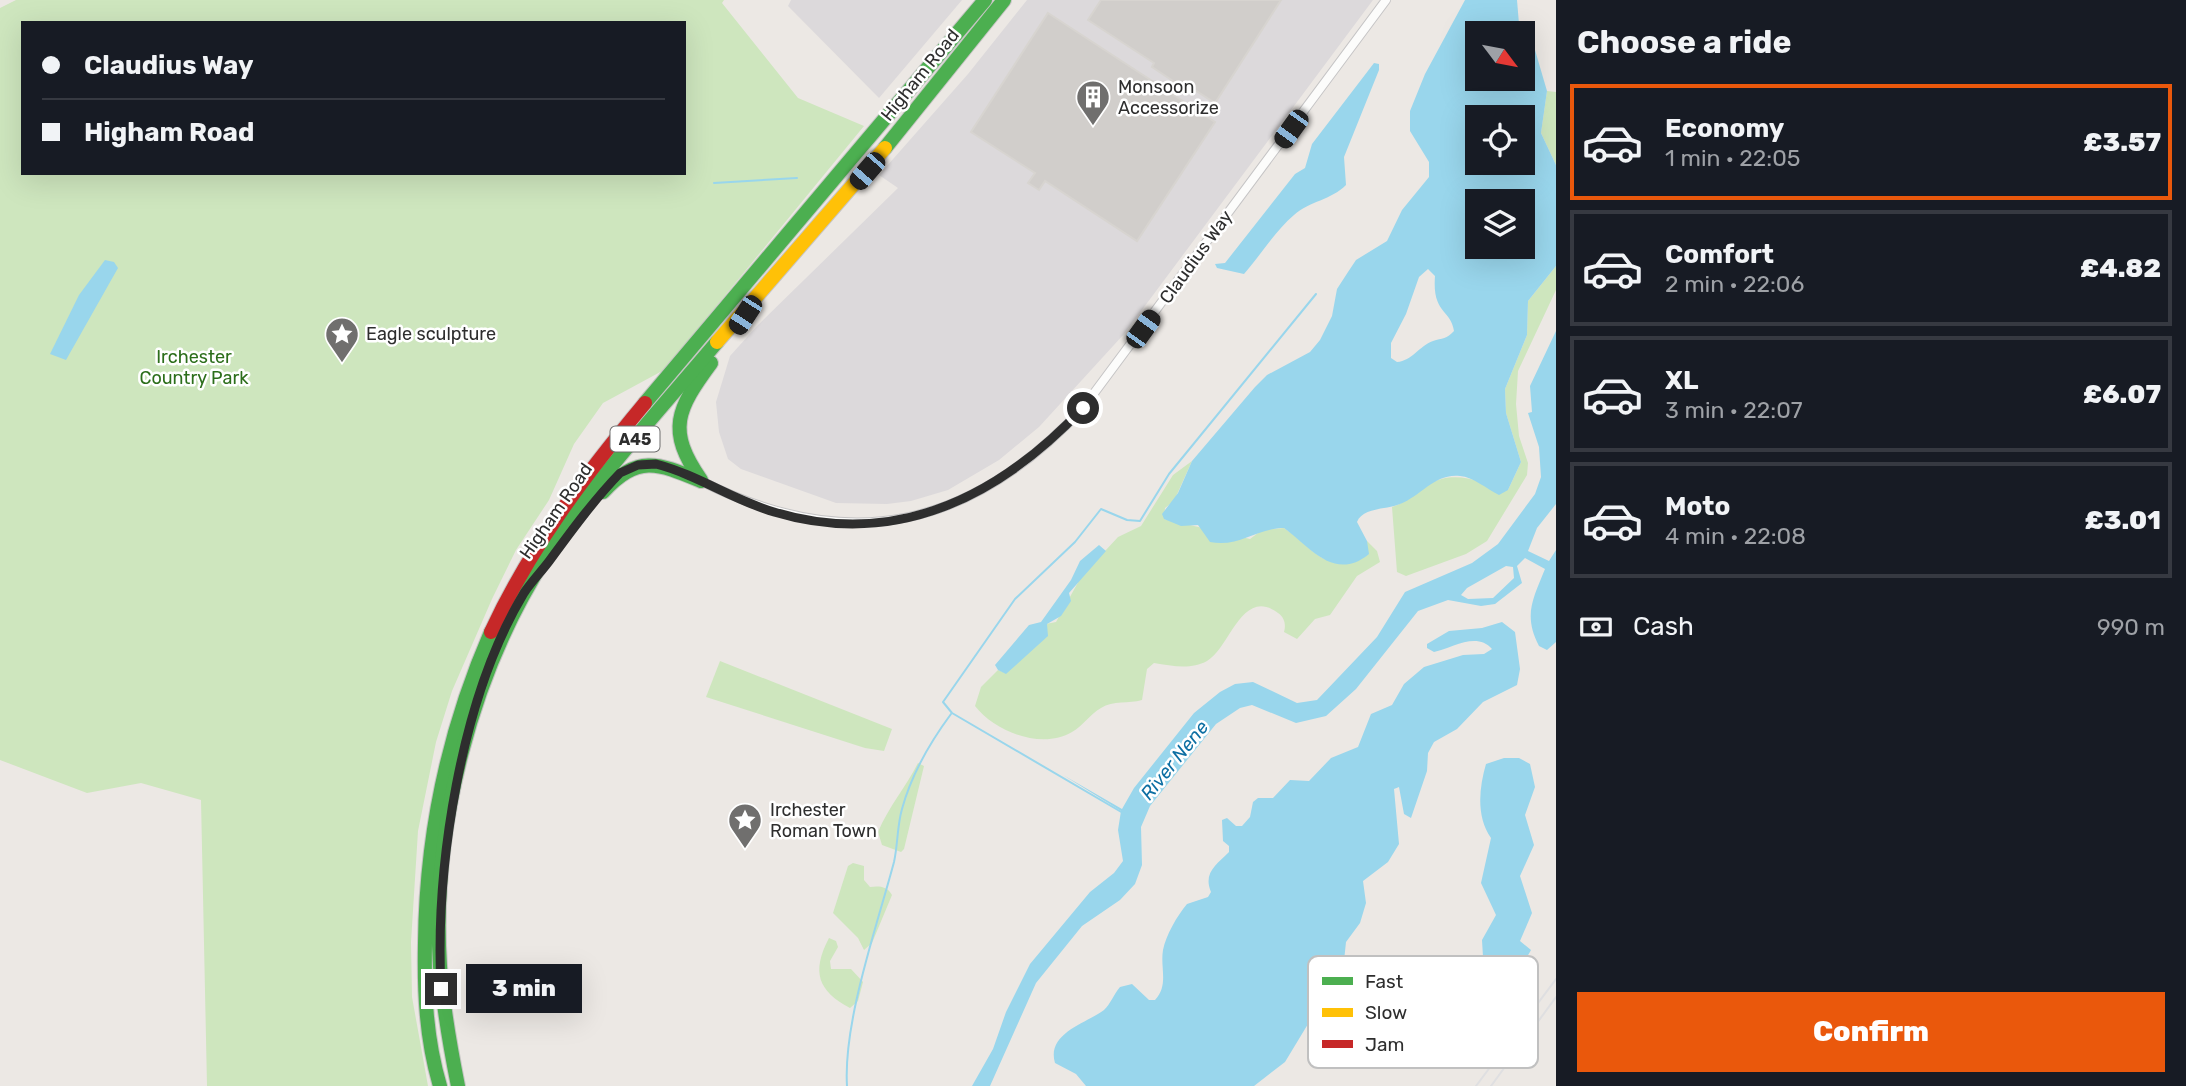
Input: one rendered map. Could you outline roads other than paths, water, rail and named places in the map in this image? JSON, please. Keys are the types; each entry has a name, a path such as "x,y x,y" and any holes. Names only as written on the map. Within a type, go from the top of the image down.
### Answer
{"highway":[{"name":"Higham Road","path":"440,1086 432,1063 424,973 426,871 446,762 499,614 526,561 591,468 985,0"},
{"name":"Higham Road","path":"458,1086 442,1013 439,918 441,879 471,725 503,637 524,593 565,526 611,467 867,171 1004,0"},
{"path":"702,481 685,459 678,443 676,426 681,406 757,296"},
{"path":"524,593 620,473 638,465 656,464 702,481"}],"street":[{"name":"Claudius Way","path":"702,481 775,513 824,522 873,523 951,506 993,486 1027,462 1059,434 1091,399 1386,0"}],"water":[{"path":"1465,0 1517,0 1519,21 1465,21 1465,91 1535,91 1535,50 1547,91 1541,133 1556,165 1556,266 1528,301 1527,335 1505,389 1506,413 1521,462 1508,490 1499,495 1470,479 1451,476 1436,481 1400,504 1370,511 1357,522 1367,541 1369,554 1344,565 1322,558 1284,528 1220,543 1210,542 1198,525 1181,526 1164,519 1162,514 1178,493 1192,461 1255,387 1267,375 1310,352 1320,340 1332,316 1337,289 1356,260 1387,241 1402,210 1429,177 1429,162 1410,131 1410,111 1425,74","holes":["1428,269 1435,276 1436,298 1454,331 1447,337 1428,343 1407,359 1397,362 1391,358 1391,343 1406,314 1419,277"]},
{"path":"1374,63 1379,64 1379,70 1344,157 1346,185 1287,221 1244,274 1217,268 1215,264 1225,263 1295,174 1305,168 1312,144"},
{"path":"105,260 114,262 118,268 66,360 50,354 79,295"},
{"name":"River Nene","path":"1556,331 1556,504 1537,528 1528,551 1549,561 1556,550 1556,642 1547,650 1539,646 1534,635 1532,607 1545,569 1525,558 1517,566 1522,583 1495,604 1481,606 1448,600 1418,611 1356,689 1326,716 1296,723 1252,705 1240,708 1216,724 1150,806 1141,827 1142,865 1135,884 1120,900 1082,926 1036,983 990,1086 972,1086 993,1049 1006,1012 1030,964 1090,892 1114,873 1123,861 1118,830 1121,811 1063,775 1122,809 1134,788 1194,713 1220,692 1235,684 1253,682 1297,703 1317,700 1377,637 1405,592 1472,563 1498,544 1535,494 1541,477 1539,447 1528,413 1532,412 1530,386","holes":["1506,566 1513,567 1514,578 1493,598 1468,599 1461,595 1467,588"]},
{"path":"1099,545 1106,551 1069,593 1071,601 1061,616 1047,624 1048,636 1006,674 998,670 995,665 1029,625 1041,622 1071,580 1080,561"},
{"path":"1502,622 1515,632 1520,669 1517,685 1483,702 1457,729 1434,742 1428,753 1427,771 1411,818 1404,814 1399,787 1394,789 1399,844 1388,862 1363,881 1366,903 1360,923 1346,942 1345,956 1308,956 1308,1024 1285,1062 1254,1086 1086,1086 1076,1074 1055,1063 1056,1044 1062,1036 1104,1010 1120,987 1132,984 1149,1000 1155,1000 1162,988 1162,957 1169,932 1187,904 1208,897 1211,892 1210,874 1229,852 1229,846 1223,841 1222,820 1227,818 1236,826 1242,826 1250,817 1253,802 1258,798 1273,798 1290,780 1309,781 1331,758 1358,747 1371,714 1392,705 1404,684 1424,667 1463,655 1484,654 1492,649 1479,641 1464,642 1434,652 1427,648 1427,644 1449,631 1482,628"},
{"path":"1504,758 1519,758 1530,764 1535,787 1525,815 1534,845 1520,876 1532,913 1520,941 1531,950 1528,956 1483,956 1482,940 1496,915 1481,883 1491,838 1483,821 1480,802 1486,764"}],"waterway":[{"path":"714,183 797,178"},
{"path":"1123,813 952,713 943,702 1015,599 1075,542 1101,509 1127,520 1140,521 1169,474 1316,294"},
{"path":"847,1086 850,1033 894,862 902,809 922,759 951,714"}],"railway":[{"path":"1538,1003 1556,979"},
{"path":"1538,1022 1556,997"},
{"path":"1476,1086 1489,1068"},
{"path":"1491,1086 1504,1068"}],"place":[{"name":"Monsoon Accessorize","path":"1093,127"},
{"name":"Eagle sculpture","path":"342,364"},
{"name":"Irchester Roman Town","path":"745,850"}],"park label":[{"name":"Irchester Country Park","path":"194,367"}]}
